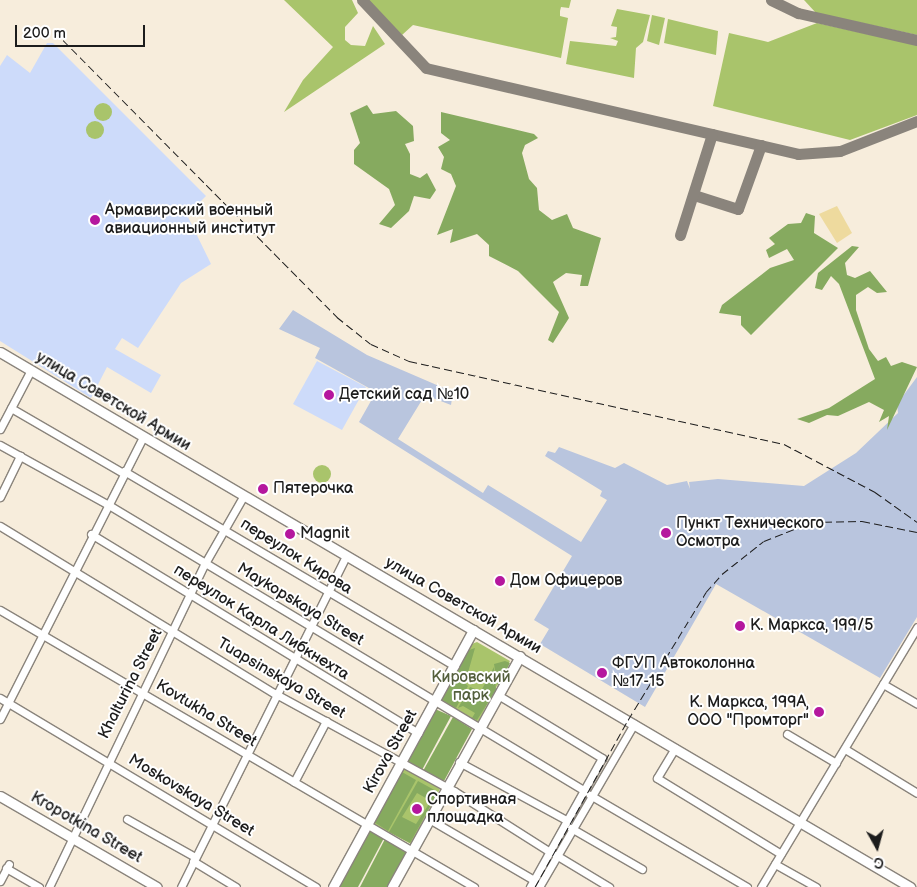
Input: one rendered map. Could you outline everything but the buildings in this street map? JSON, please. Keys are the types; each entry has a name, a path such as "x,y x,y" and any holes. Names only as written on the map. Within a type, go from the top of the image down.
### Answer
{"main road":[{"name":"улица Советской Армии","path":"0,352 243,497 520,656 910,887"},
{"name":"Kirova Street","path":"333,887 435,703 473,630"},
{"path":"392,887 520,656"},
{"name":"Kropotkina Street","path":"0,796 157,887"}],"street":[{"path":"0,429 31,370"},
{"name":"переулок Кирова","path":"11,408 224,528 328,594 454,666"},
{"path":"0,719 3,700 42,634 91,534 143,437"},
{"name":"Maykopskaya Street","path":"0,445 107,504 204,565 312,626 435,703 747,887"},
{"path":"0,497 20,456"},
{"name":"Khalturina Street","path":"49,887 204,565 243,497"},
{"name":"Tuapsinskaya Street","path":"0,526 274,693 400,764 446,787 609,887"},
{"name":"переулок Карла Либкнехта","path":"91,534 293,661 418,733"},
{"path":"181,887 274,693 312,626 346,556"},
{"name":"Kovtukha Street","path":"0,610 142,691 245,754 474,887"},
{"path":"761,887 917,627"},
{"path":"883,684 917,704"},
{"path":"498,695 602,758 588,793"},
{"name":"Moskovskaya Street","path":"3,700 316,887"},
{"path":"294,782 326,721"},
{"path":"539,887 553,854 569,824 634,724"},
{"path":"787,734 836,763"},
{"path":"675,748 657,778 781,854"},
{"path":"845,749 917,793"},
{"path":"460,762 569,824 642,869"},
{"path":"127,819 236,887"},
{"path":"429,819 534,880"},
{"path":"530,887 553,854"},
{"path":"775,864 816,887"},
{"path":"0,881 8,866 39,887"}],"shaded area":[{"name":"Армавирский военный авиационный институт","path":"47,43 53,43 206,196 187,215 211,264 181,283 138,348 122,338 115,349 161,375 151,393 107,367 91,398 0,341 0,66 7,55 30,73"},
{"path":"293,310 367,355 453,392 451,405 425,395 398,439 483,493 488,485 581,542 607,500 600,496 602,491 545,456 548,451 555,453 559,447 615,468 624,463 667,485 687,481 690,489 689,482 718,479 804,486 856,453 898,413 897,404 917,377 917,617 880,678 716,584 645,707 540,644 549,629 534,620 572,556 359,422 376,392 315,358 320,348 279,329"},
{"name":"Детский сад №10","path":"317,361 366,387 342,430 293,404"}],"green space":[{"path":"284,0 352,0 358,13 345,27 345,40 351,45 365,46 373,26 385,44 284,112 303,80 333,47"},
{"path":"368,0 571,0 569,8 561,7 560,11 560,16 568,18 561,58 413,25 402,35"},
{"path":"804,0 917,0 917,35 816,13"},
{"path":"617,9 650,15 643,42 636,48 634,78 566,64 570,41 616,46 618,41 610,38 616,37 617,27 611,26"},
{"path":"652,15 665,18 659,45 647,41"},
{"path":"668,19 718,31 716,55 664,43"},
{"path":"817,23 917,45 917,115 850,140 713,106 729,33 768,42"},
{"path":"103,103 109,106 112,112 109,118 103,121 97,118 94,112 97,106"},
{"path":"367,105 373,114 396,111 413,126 414,141 405,144 410,154 410,174 420,178 427,173 436,190 430,199 414,196 409,211 391,228 379,224 395,205 389,189 354,164 354,150 360,143 350,113"},
{"path":"441,112 534,134 538,138 525,145 522,153 529,179 537,188 539,210 552,220 567,214 573,228 601,238 588,286 580,286 582,275 566,273 553,282 569,318 553,343 548,340 559,312 518,271 489,256 489,245 477,234 450,243 453,229 437,235 456,186 451,174 441,169 444,157 438,147 450,140 441,133"},
{"path":"95,121 101,124 104,130 101,136 95,139 89,136 86,130 89,124"},
{"path":"806,213 815,216 814,233 838,248 751,335 741,325 741,316 719,313 722,305 770,268 794,260 787,249 769,258 766,250 775,244 769,238 788,224 801,223"},
{"path":"852,246 859,247 845,263 847,275 855,278 870,271 887,292 877,293 868,287 856,295 856,310 869,349 878,361 886,357 891,366 902,362 917,367 887,430 889,416 879,422 884,410 869,402 838,416 827,415 809,423 797,419 829,408 875,379 839,284 831,276 822,290 815,288 818,273"},
{"path":"322,465 328,468 331,474 328,480 322,483 316,480 313,474 316,468"},
{"name":"Кировский парк","path":"477,642 510,661 478,722 439,701 469,645"},
{"path":"475,648 465,683 468,686 456,708 440,699 466,651"},
{"path":"505,661 510,663 498,687 494,664"},
{"path":"494,667 496,690 477,720 472,718 475,713 463,706 458,708 470,687 481,691"},
{"path":"435,709 451,716 422,770 406,762"},
{"path":"453,717 472,729 444,781 423,771"},
{"path":"402,767 440,789 411,844 372,823"},
{"path":"402,772 416,780 388,831 374,822"},
{"path":"418,781 438,792 410,843 389,832","holes":["417,793 431,801 416,824 402,817"]},
{"path":"368,829 384,838 358,887 336,887"},
{"path":"385,839 407,851 387,887 360,887"}],"sand":[{"path":"837,206 852,233 837,243 819,214"}],"taxiway":[{"path":"362,0 426,68 798,154 840,151 917,121"},
{"path":"771,0 798,13 917,40"},
{"path":"680,235 712,134"},
{"path":"694,195 738,209 761,145"}],"railway":[{"path":"63,40 337,317 371,344 409,361 784,444 875,492 917,522"},
{"path":"535,887 628,720 706,592 722,574 764,541 812,522 862,521 917,532"}],"place":[{"name":"Армавирский военный авиационный институт","path":"95,220"},
{"name":"Детский сад №10","path":"329,395"},
{"name":"Пятерочка","path":"263,489"},
{"name":"Пункт Технического Осмотра","path":"666,533"},
{"name":"Magnit","path":"290,534"},
{"name":"Дом Офицеров","path":"500,581"},
{"name":"К. Маркса, 199/5","path":"740,626"},
{"name":"ФГУП Автоколонна №17-15","path":"602,673"},
{"name":"К. Маркса, 199А, ООО \"Промторг\"","path":"819,712"},
{"name":"Спортивная площадка","path":"417,809"}]}
